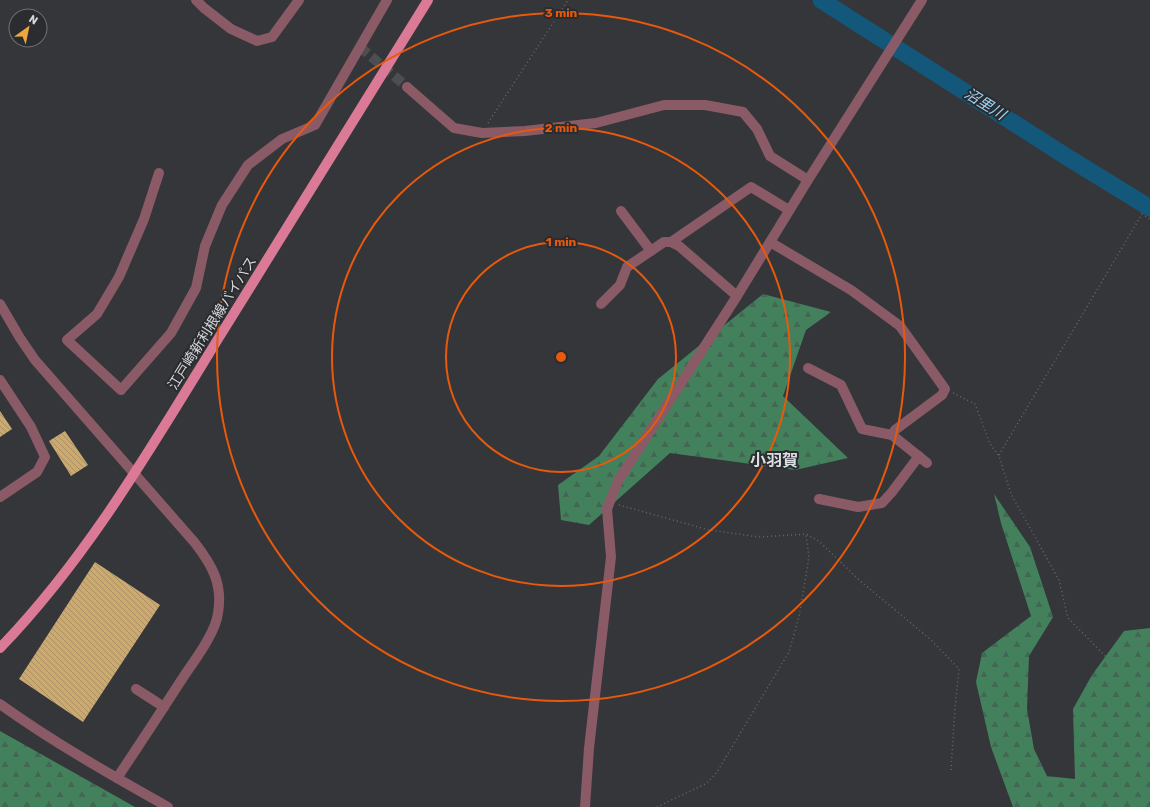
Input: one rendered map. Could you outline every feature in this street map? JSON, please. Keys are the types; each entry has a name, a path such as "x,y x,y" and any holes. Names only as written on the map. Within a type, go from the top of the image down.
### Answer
{"main road":[{"name":"江戸崎新利根線バイパス","path":"0,648 49,593 79,555 134,475 428,0"}],"street":[{"path":"196,0 231,29 257,41 272,37 299,0"},
{"path":"159,173 144,219 119,277 97,314 67,340 121,390 171,334 196,288 205,246 222,205 248,166 282,139 315,125 387,0"},
{"path":"585,807 589,748 611,557 607,509 618,481 737,296 789,210 922,0"},
{"path":"407,88 454,128 482,133 525,131 596,123 664,105 705,105 743,112 757,129 770,156 808,180"},
{"path":"671,242 751,187 789,210"},
{"path":"621,211 651,251"},
{"path":"601,304 620,285 627,267 664,242 671,242 679,246 737,296"},
{"path":"770,242 851,290 900,326 946,389 942,394 895,430 892,436"},
{"path":"0,304 20,338 36,360 134,475 195,543 208,560 216,576 219,594 218,614 213,629 200,652 118,778"},
{"path":"808,368 841,385 862,429 892,436 927,463"},
{"path":"0,380 31,426 45,457 37,472 0,497"},
{"path":"819,499 858,507 882,503 919,456"},
{"path":"136,689 164,707"},
{"path":"0,704 22,720 168,807"}],"path":[{"path":"482,133 568,0"},
{"path":"999,456 1142,214 1150,219"},
{"path":"946,389 975,404 990,444 999,456 1011,494 1059,580 1068,618 1112,662 1131,646 1150,642"},
{"path":"610,503 709,530 759,537 806,534 820,542 859,580 930,639 959,669 951,770"},
{"path":"657,807 706,783 717,772 789,652 799,617 809,557 806,534"}],"green space":[{"path":"763,294 831,312 806,330 783,396 848,458 795,470 670,453 589,525 561,520 558,485 599,456 658,379"},
{"path":"994,494 1030,547 1053,617 1029,656 1027,709 1034,749 1047,776 1075,779 1073,709 1092,675 1124,631 1150,628 1150,807 1013,807 991,747 976,682 982,653 1031,616 1001,523"},
{"path":"0,731 135,807 0,807"}],"building":[{"path":"0,411 12,429 0,437"},
{"path":"65,431 88,465 71,476 49,441"},
{"path":"95,562 160,605 83,722 19,679"}],"waterway":[{"name":"沼里川","path":"821,0 1067,157 1150,208"}],"tunnel":[{"path":"360,47 407,87"}],"district":[{"name":"小羽賀","path":"774,460"}]}
